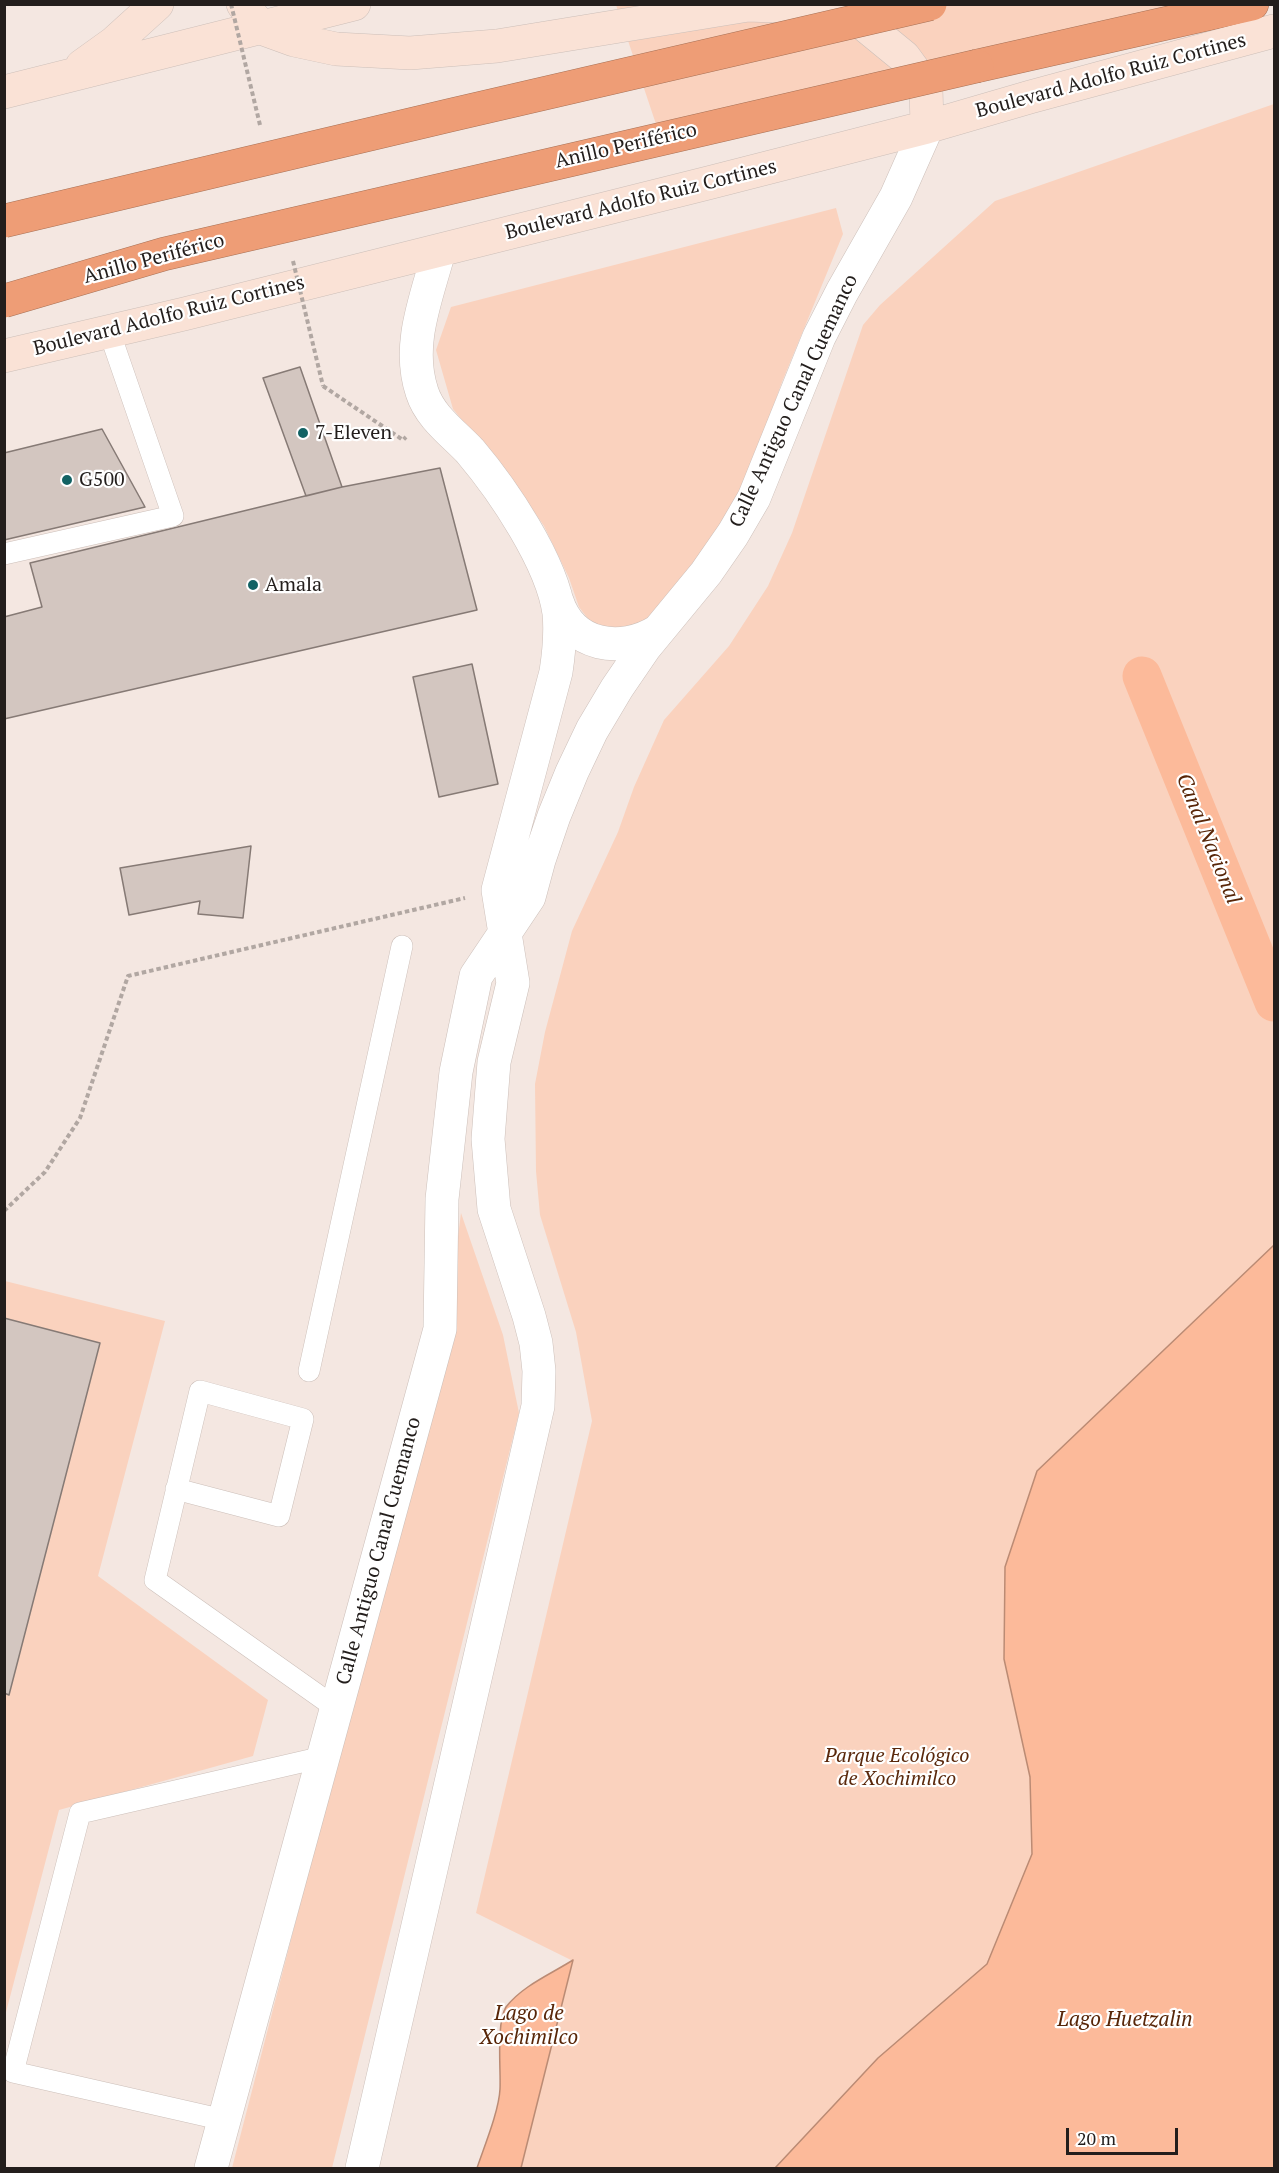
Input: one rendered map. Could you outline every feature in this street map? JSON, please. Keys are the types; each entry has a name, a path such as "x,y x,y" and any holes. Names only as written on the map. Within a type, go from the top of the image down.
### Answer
{"highway":[{"path":"4,221 930,4"},
{"name":"Anillo Periférico","path":"4,301 164,254 1252,4"}],"main road":[{"path":"72,74 114,43 157,4"},
{"path":"4,92 72,74 252,16 354,4"},
{"path":"252,16 294,40 336,49 410,52 497,46 748,5 828,8 860,21 880,20 926,87 927,127"},
{"name":"Boulevard Adolfo Ruiz Cortines","path":"4,356 439,250 927,127 1275,31"}],"street":[{"name":"Calle Antiguo Canal Cuemanco","path":"211,2169 440,1329 442,1199 456,1072 476,976 529,897 554,816 592,730 645,647 706,573 754,498 819,337 896,197 927,127"},
{"name":"Calle Antiguo Canal Cuemanco","path":"439,250 415,338 416,363 421,391 429,410 471,453 513,511 548,574 559,607 567,621 578,632 598,642 622,644 639,641 658,631"},
{"name":"Calle Antiguo Canal Cuemanco","path":"362,2169 538,1406 539,1371 536,1343 494,1209 488,1138 494,1062 513,983 498,890 556,672 560,632 554,593"}],"lane":[{"path":"4,555 173,516 109,331"},
{"path":"309,1371 402,946"},
{"path":"176,1490 279,1516 303,1419 200,1391 176,1490 155,1580 336,1708"},
{"path":"224,2120 13,2072 80,1813 323,1757"}],"path":[{"path":"323,386 403,440"},
{"path":"4,1211 45,1172 80,1118 128,976 498,890"}],"green space":[{"path":"616,5 1254,5 660,136"},
{"name":"Parque Ecológico de Xochimilco","path":"1274,104 1274,2168 521,2168 573,1961 476,1913 592,1421 576,1332 540,1215 536,1171 535,1084 545,1032 572,931 618,832 634,787 664,720 729,646 768,586 792,533 863,325 880,305 995,201"},
{"path":"836,208 843,234 782,382 743,491 666,610 637,628 615,629 592,624 579,607 569,578 544,526 519,490 453,409 436,350 451,307"},
{"path":"461,1213 503,1335 519,1413 332,2168 232,2168 444,1347"},
{"path":"5,1281 165,1321 98,1576 268,1700 253,1756 59,1810 5,2016"}],"water":[{"name":"Lago Huetzalin","path":"1274,1245 1274,2168 775,2168 878,2058 987,1964 1032,1854 1030,1777 1004,1659 1005,1567 1037,1471"},
{"name":"Lago de Xochimilco","path":"573,1960 521,2168 477,2168 499,2098 500,2035 506,2007 528,1987"}],"building":[{"name":"7-Eleven","path":"300,367 342,487 306,496 263,378"},
{"name":"G500","path":"102,429 145,507 4,540 4,453"},
{"name":"Amala","path":"440,468 477,610 4,719 4,617 42,607 30,563 342,487"},
{"path":"472,664 498,784 439,797 413,677"},
{"path":"251,846 243,918 198,914 200,901 129,915 120,868"},
{"path":"4,1318 100,1343 9,1695 4,1693"}],"waterway":[{"name":"Canal Nacional","path":"1142,676 1274,1002"}],"place":[{"name":"7-Eleven","path":"303,433"},
{"name":"G500","path":"67,480"},
{"name":"Amala","path":"253,585"}]}
